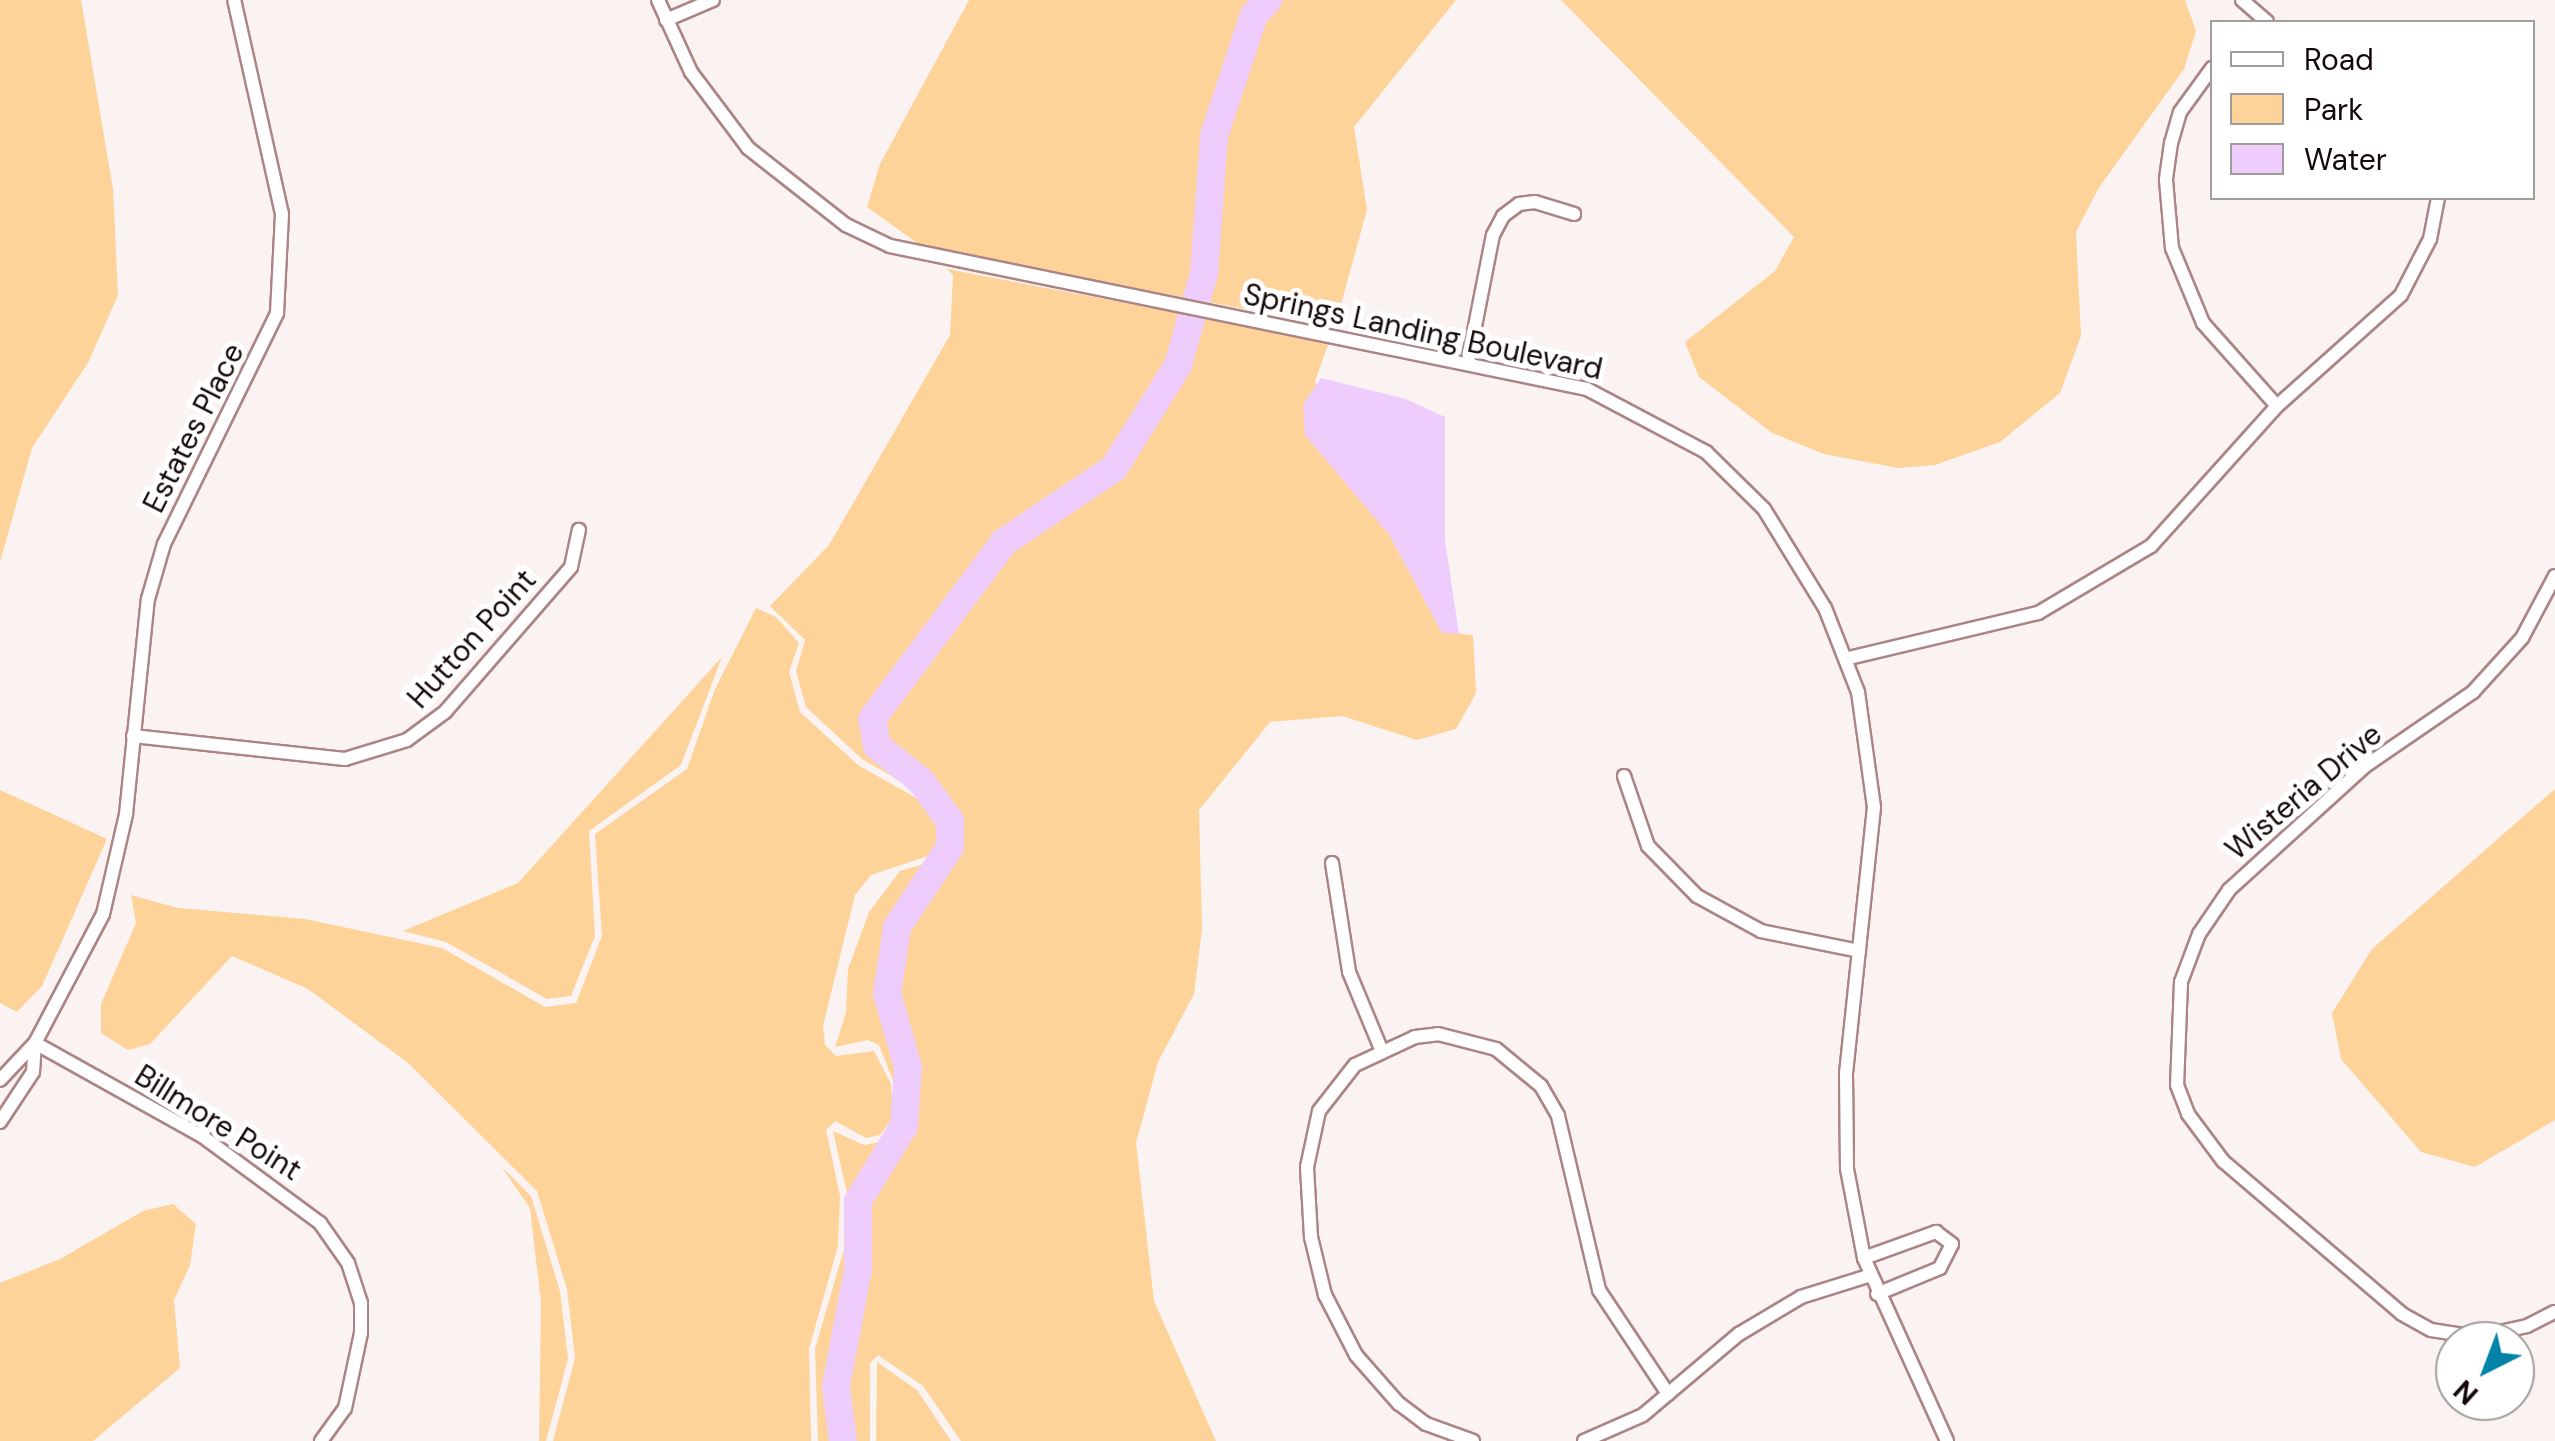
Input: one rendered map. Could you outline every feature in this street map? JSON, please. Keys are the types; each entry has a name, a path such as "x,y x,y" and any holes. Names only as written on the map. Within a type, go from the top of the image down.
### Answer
{"street":[{"name":"Estates Place","path":"0,1080 34,1043 103,914 118,865 148,599 164,544 188,485 258,360 282,282 282,214 234,0"},
{"name":"Springs Landing Boulevard","path":"658,0 691,72 748,148 846,225 937,259 1284,324 1586,389 1706,452 1764,509 1850,658 1873,768 1844,1120 1864,1258 1877,1294 1947,1441"},
{"path":"666,20 713,0"},
{"path":"2242,0 2265,20"},
{"path":"2210,71 2180,112 2171,144 2166,180 2172,248 2203,323 2277,406"},
{"path":"1850,658 2038,614 2106,578 2152,546 2277,406 2401,295 2430,239 2438,200"},
{"path":"1468,362 1493,235 1503,216 1519,204 1535,202 1574,214"},
{"name":"Hutton Point","path":"134,736 345,759 407,740 444,712 570,567 579,530"},
{"name":"Wisteria Drive","path":"2555,576 2522,638 2486,679 2341,786 2229,890 2199,934 2181,982 2178,1085 2188,1114 2223,1161 2402,1314 2431,1330 2476,1337 2528,1326 2555,1312"},
{"path":"1624,776 1648,846 1696,896 1761,931 1859,951"},
{"path":"1332,863 1349,972 1381,1049"},
{"path":"1472,1441 1426,1424 1376,1380 1335,1319 1315,1263 1308,1168 1318,1112 1333,1086 1381,1049 1438,1034 1496,1048 1541,1086 1558,1116 1598,1290 1668,1394"},
{"name":"Estates Place","path":"0,1122 33,1072 34,1043"},
{"name":"Billmore Point","path":"34,1043 202,1136 320,1223 348,1264 360,1302 361,1333 344,1408 320,1441"},
{"path":"1864,1258 1936,1232 1952,1244 1940,1268 1877,1294"},
{"path":"1584,1441 1643,1415 1774,1313 1834,1284 1871,1275"}],"green space":[{"path":"0,0 81,0 113,189 118,295 89,361 32,448 0,562"},
{"path":"969,0 1456,0 1354,127 1367,210 1335,326 939,251 920,245 867,207 880,164"},
{"path":"1561,0 2185,0 2196,31 2184,69 2098,189 2076,232 2081,336 2060,393 2000,442 1935,465 1898,468 1824,454 1772,433 1699,377 1685,342 1775,271 1794,237"},
{"path":"947,269 1329,342 1315,381 1352,485 1390,536 1442,632 1473,635 1476,693 1456,729 1417,740 1342,716 1270,722 1199,810 1202,929 1194,994 1158,1062 1136,1143 1154,1301 1216,1441 961,1441 923,1386 878,1355 870,1363 870,1441 818,1441 815,1349 845,1246 847,1193 833,1131 864,1145 882,1142 899,1120 901,1101 879,1045 868,1040 835,1047 846,1013 848,969 869,912 900,871 931,862 943,849 944,827 921,793 862,759 806,707 796,671 805,640 770,606 829,545 950,335 953,275"},
{"path":"756,608 776,617 799,643 789,672 800,712 858,765 918,799 937,828 937,846 928,856 871,875 855,895 823,1026 825,1045 836,1056 874,1051 891,1084 893,1118 880,1135 866,1138 835,1121 826,1130 840,1196 838,1246 809,1349 811,1441 553,1441 575,1358 567,1289 537,1191 408,1063 308,989 232,956 150,1044 128,1050 101,1033 101,1004 136,923 131,895 178,908 305,919 442,948 545,1007 576,1003 602,936 595,834 687,769 715,689"},
{"path":"722,657 681,765 589,831 595,936 571,996 547,999 446,942 403,931 518,883"},
{"path":"2555,789 2555,1120 2475,1167 2421,1152 2341,1059 2332,1013 2372,949"},
{"path":"0,790 107,839 42,986 17,1012 0,1003"},
{"path":"501,1166 531,1196 560,1291 568,1359 546,1441 539,1441 541,1302 530,1208"},
{"path":"173,1204 196,1224 190,1265 174,1300 180,1368 93,1441 0,1441 0,1283 60,1259 143,1211"},
{"path":"877,1362 917,1390 951,1441 876,1441"}],"water":[{"path":"1321,378 1406,399 1445,417 1445,540 1459,634 1442,633 1390,536 1305,435 1303,404"}],"waterway":[{"path":"843,1441 836,1386 858,1270 858,1201 904,1126 908,1067 887,994 897,927 950,847 950,821 921,781 877,746 872,719 1004,542 1114,468 1178,365 1204,273 1214,136 1254,15 1268,0"}]}
